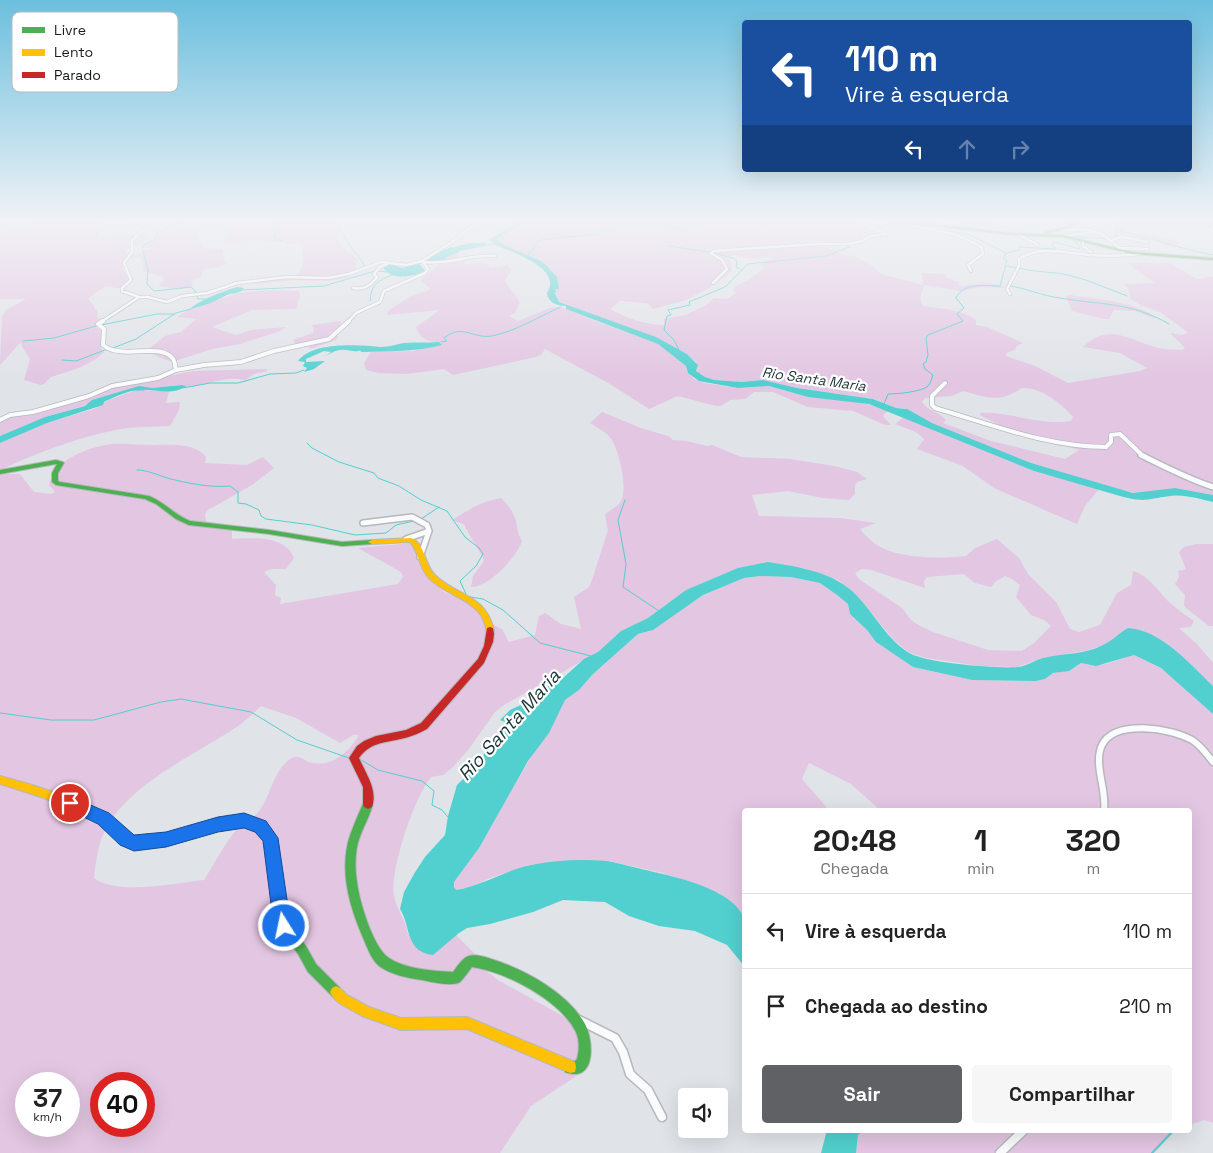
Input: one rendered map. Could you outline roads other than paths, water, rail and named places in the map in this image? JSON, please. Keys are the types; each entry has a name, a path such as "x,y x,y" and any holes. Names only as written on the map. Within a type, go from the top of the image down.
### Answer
{"street":[{"path":"127,273 131,280 121,290 139,297 169,302 182,296 205,294 238,283 287,277 328,278 351,273"},
{"path":"353,288 364,289 368,287 377,277 375,273"},
{"path":"0,420 10,415 28,413 89,396 112,386 158,378 176,370 204,365 241,362 274,351 329,339 340,331 356,313 380,302 384,291 425,273"},
{"path":"713,283 723,273"},
{"path":"1010,294 1007,289 1015,273"},
{"path":"139,297 98,324 104,329 104,346 110,351 118,353 162,351 173,359 176,370"},
{"path":"945,383 932,396 932,404 935,408 1052,441 1077,446 1106,447 1111,442 1111,435 1120,434 1141,455 1172,469 1185,478 1213,487"},
{"path":"0,472 56,462 61,463 54,476 55,482 58,484 148,497 165,506 178,520 189,523 269,532 342,544 406,539 428,531"},
{"path":"363,523 412,517 427,525 428,531 420,556"},
{"path":"406,539 416,543 426,570 440,584 447,590 480,607 488,622 489,639 487,650 479,668 419,730 401,737 365,743 356,752 354,758 362,772 369,796 363,821 352,847 350,886 353,900 377,956 386,964 435,976 455,978 470,962 475,960 488,962 508,970 539,988 574,1018 615,1038 623,1052 630,1074 648,1090 662,1117"},
{"path":"1104,808 1106,798 1100,766 1101,753 1103,744 1116,732 1144,728 1176,733 1198,744 1213,762"},
{"path":"0,780 33,789 92,812 112,826 126,840 134,843 166,839 209,827 244,821 260,826 270,838 281,920 284,926 302,950 312,968 328,986 342,999 366,1012 401,1024 467,1023 529,1052 563,1065 577,1068 583,1063 585,1051 582,1033 574,1018"},
{"path":"1000,1153 1021,1133"}],"water":[{"path":"388,273 420,273 407,276"},
{"path":"545,273 553,273 557,277 559,289 554,290 557,291 555,293 559,302 656,337 687,354 698,365 696,371 705,377 714,380 742,382 763,380 797,388 873,399 896,408 907,409 932,423 1031,463 1133,493 1175,488 1213,495 1213,502 1181,496 1141,500 1120,496 1034,471 869,404 808,397 769,386 738,388 699,381 688,373 686,366 658,344 566,309 566,306 553,303 547,293 550,284"},
{"path":"238,287 244,288 238,293 190,309 199,302"},
{"path":"439,342 442,345 412,350 362,352 361,350 339,350 323,358 331,352 324,351 306,359 306,362 325,361 314,369 304,372 307,368 303,366 305,362 298,361 314,350 325,347 349,345 384,347 404,343"},
{"path":"139,386 152,388 186,386 174,391 144,390 125,393 104,402 103,405 47,423 0,443 0,436 45,417 85,406 92,400"},
{"name":"Rio Santa Maria","path":"768,562 792,566 828,576 858,597 901,647 918,657 931,660 980,666 1018,667 1051,656 1096,648 1128,628 1140,630 1163,641 1213,686 1213,714 1161,668 1134,655 1096,666 1081,663 1069,671 1053,673 1045,679 1036,681 972,680 913,667 876,642 867,630 850,614 848,604 820,583 791,577 760,576 744,578 703,595 653,630 638,634 593,674 579,690 565,700 549,733 528,761 479,848 454,882 456,890 484,882 521,867 569,860 607,861 676,877 712,890 727,898 738,909 742,916 742,963 727,945 695,931 659,926 629,916 605,902 563,900 533,912 490,924 467,928 433,955 418,949 413,944 400,909 404,892 425,857 445,835 448,816 457,785 481,762 487,746 508,723 500,720 510,710 536,698 551,683 563,678 584,659 598,652 621,631 648,618 686,590 738,568"},
{"path":"826,1133 861,1133 858,1135 856,1153 821,1153"}],"waterway":[{"path":"148,273 147,284 154,291 191,287 197,293"},
{"path":"241,290 324,286 369,273"},
{"path":"680,352 674,340 664,330 667,316 671,315 668,310 690,305 689,302 725,287 739,273"},
{"path":"884,404 888,394 915,391 929,385 933,375 925,369 923,364 926,362 928,355 926,338 928,335 963,321 957,314 964,308 956,298 964,289 975,286 1000,286 1004,273"},
{"path":"1056,273 1072,276 1127,296"},
{"path":"370,301 374,286 384,278 395,274"},
{"path":"1011,286 1054,297 1129,308 1169,324"},
{"path":"197,296 198,299 209,299"},
{"path":"441,342 447,341 444,338 457,332 485,336 501,334 561,307"},
{"path":"113,348 136,339 176,313 191,309"},
{"path":"101,325 157,314 174,314"},
{"path":"23,341 54,338 96,326"},
{"path":"62,360 76,361 105,350"},
{"path":"183,388 210,383 238,383 270,374 296,373 304,370"},
{"path":"133,390 144,390"},
{"path":"307,443 312,448 339,462 374,473 378,478 399,486 421,500 438,507"},
{"path":"137,470 190,483 230,486 238,492 238,503 246,504 259,510 261,516 266,519 312,525 355,535 386,533 396,525 414,521"},
{"path":"625,500 618,520 626,564 623,587 659,611"},
{"path":"421,519 438,507"},
{"path":"438,507 447,511 465,537 479,548 483,554 476,566 460,581 466,594"},
{"path":"470,597 483,599 503,610 540,643 591,656"},
{"path":"0,713 51,720 94,720 161,702 181,699 251,712 297,740 349,758"},
{"path":"358,758 378,770 422,781 434,791 432,805 442,810 448,817"},
{"path":"1152,1153 1171,1133"}]}
